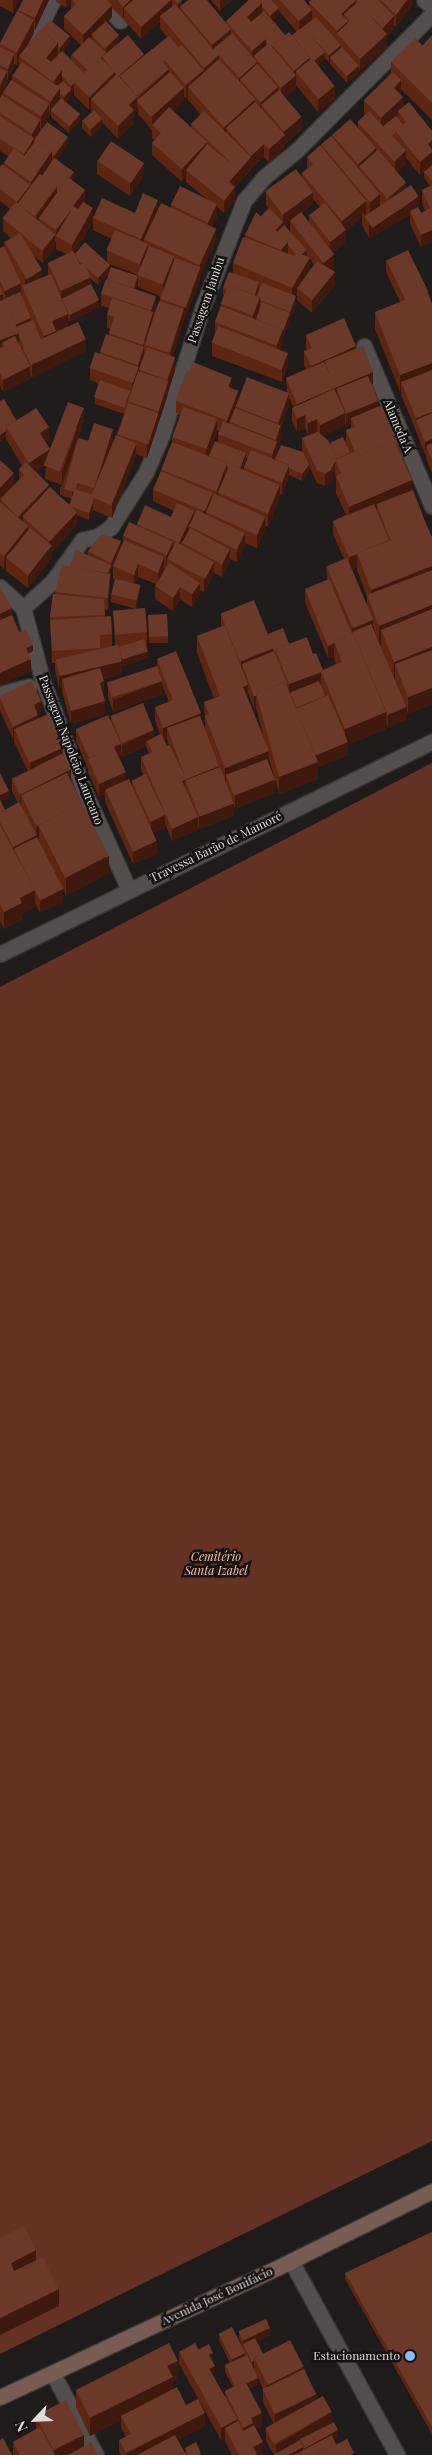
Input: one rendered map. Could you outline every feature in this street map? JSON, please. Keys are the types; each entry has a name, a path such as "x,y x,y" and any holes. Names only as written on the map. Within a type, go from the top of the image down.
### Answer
{"main road":[{"name":"Avenida José Bonifácio","path":"0,2397 53,2374 291,2261 432,2191"}],"street":[{"path":"22,59 53,0"},
{"path":"100,0 120,21"},
{"path":"424,0 432,7"},
{"name":"Passagem Jambu","path":"23,608 52,582 82,540 98,536 111,527 146,472 162,435 209,288 244,201 262,178 297,150 432,14"},
{"name":"Alameda A","path":"364,346 432,506"},
{"path":"0,587 23,608"},
{"name":"Passagem Napoleão Laureano","path":"23,608 43,682 82,788 129,890"},
{"path":"0,694 43,682"},
{"name":"Travessa Barão de Mamoré","path":"0,954 432,741"},
{"path":"291,2261 397,2455"},
{"path":"53,2374 96,2455"}],"green space":[{"name":"Cemitério Santa Izabel","path":"432,763 432,2141 0,2354 0,987"}],"building":[{"path":"23,0 43,0 35,18 18,10"},
{"path":"72,0 107,0 112,5 83,35 64,16 76,4"},
{"path":"117,0 130,0 123,7"},
{"path":"133,0 171,0 141,27 124,8"},
{"path":"174,0 182,0 178,4"},
{"path":"188,0 207,0 231,29 212,45 180,7"},
{"path":"249,0 260,0 262,3 247,17 266,39 252,51 226,21"},
{"path":"260,0 271,0 279,8 270,16"},
{"path":"280,0 304,0 312,10 299,21"},
{"path":"311,0 355,1 341,14 348,21 337,31 309,2"},
{"path":"356,0 378,0 394,16 383,28 367,13 387,34 360,59 337,33 350,21 344,14 358,2"},
{"path":"381,0 407,0 396,15"},
{"path":"175,4 213,49 232,33 257,62 239,78 219,55 204,68 160,16"},
{"path":"17,11 34,20 16,53 0,43"},
{"path":"264,11 285,35 273,47 266,42 266,39 251,22"},
{"path":"316,17 341,45 329,55 307,32 325,52 314,61 312,58 310,60 310,57 292,35"},
{"path":"50,20 70,36 60,48 58,43 41,30"},
{"path":"106,21 119,35 104,49 91,35"},
{"path":"40,29 58,43 46,58 62,70 53,82 19,56"},
{"path":"289,32 310,57 294,71 273,45"},
{"path":"128,35 144,54 118,76 102,57"},
{"path":"432,35 432,55 422,46"},
{"path":"169,36 179,48 164,60 164,63 152,50"},
{"path":"89,37 106,53 89,71 72,55"},
{"path":"415,38 432,55 432,103 391,62"},
{"path":"269,43 296,75 281,88 254,56"},
{"path":"182,45 203,70 186,85 164,60"},
{"path":"0,47 14,54 8,69 0,65"},
{"path":"342,47 359,66 347,76 330,58"},
{"path":"152,49 169,69 137,96 120,76"},
{"path":"62,51 84,73 71,86 62,76 62,70 51,62"},
{"path":"100,57 115,72 89,97 75,82"},
{"path":"312,58 335,86 318,99 296,71"},
{"path":"219,59 255,99 224,127 188,87"},
{"path":"22,62 60,88 51,102 12,76"},
{"path":"257,64 278,87 261,102 240,79"},
{"path":"0,68 7,71 0,86"},
{"path":"170,72 184,88 151,117 137,101"},
{"path":"393,72 401,80 394,88 403,97 381,118 364,100"},
{"path":"117,74 137,97 129,105 134,110 118,126 91,99"},
{"path":"11,80 49,104 41,117 3,93"},
{"path":"63,81 71,89 64,97 57,86"},
{"path":"279,90 301,117 284,132 261,105"},
{"path":"2,95 40,120 32,134 0,113 0,98"},
{"path":"61,98 80,114 70,126 51,110"},
{"path":"255,102 285,135 269,149 264,144 251,156 226,128"},
{"path":"409,102 432,131 432,140 428,144 432,152 420,162 395,131 406,122 398,111"},
{"path":"169,107 207,142 182,169 152,143 161,133 152,125"},
{"path":"94,110 102,119 90,130 82,121"},
{"path":"204,111 251,157 229,182 235,187 224,201 186,170 207,144 232,164 191,124"},
{"path":"369,111 406,150 394,161 357,122"},
{"path":"0,116 34,138 24,154 0,139"},
{"path":"396,116 403,125 392,136 383,126"},
{"path":"350,119 376,148 358,164 332,135"},
{"path":"47,122 68,137 54,156 52,151 36,140 34,142"},
{"path":"331,136 380,194 370,203 321,144"},
{"path":"36,140 52,151 31,182 4,163 14,148 24,156"},
{"path":"111,141 144,163 131,183 98,161"},
{"path":"320,145 366,201 342,221 302,173 313,164 307,157"},
{"path":"378,150 406,182 387,199 359,166"},
{"path":"54,158 74,172 68,177 58,192 57,187 42,176"},
{"path":"2,164 30,185 17,202 0,189 0,167"},
{"path":"432,165 432,181 424,172"},
{"path":"296,169 313,192 282,215 265,191"},
{"path":"40,174 57,187 35,216 18,204"},
{"path":"68,177 85,190 73,206 78,209 83,202 93,208 72,245 56,236 72,209 56,230 39,218"},
{"path":"411,185 419,197 372,228 365,216"},
{"path":"432,185 432,230 421,235 410,211 418,207 421,213 430,208 422,190"},
{"path":"180,186 217,204 208,223 171,205"},
{"path":"143,193 158,200 141,239 93,218 102,198 135,213"},
{"path":"16,202 55,235 42,251 3,218"},
{"path":"161,203 216,229 199,265 144,239"},
{"path":"325,203 346,230 330,242 309,215"},
{"path":"269,208 283,222 275,231 261,216"},
{"path":"256,212 288,242 281,250 245,235"},
{"path":"301,212 334,255 323,263 290,221"},
{"path":"284,225 307,250 302,254 296,254 288,245 288,242 277,232"},
{"path":"115,230 148,244 140,264 106,250"},
{"path":"20,233 42,270 27,279 5,242"},
{"path":"243,237 294,256 297,253 310,257 292,288 233,263"},
{"path":"85,242 110,265 98,278 84,263 82,264 78,260 75,254"},
{"path":"4,246 21,283 5,291 0,281 0,248"},
{"path":"149,246 174,256 162,285 137,275"},
{"path":"408,250 428,291 407,302 386,261"},
{"path":"73,251 80,265 84,263 91,277 61,291 48,263"},
{"path":"175,258 200,267 186,308 160,298"},
{"path":"317,261 335,272 312,300 297,288"},
{"path":"111,267 138,276 134,288 107,279"},
{"path":"229,272 259,282 255,295 228,285 226,289 223,288"},
{"path":"51,274 68,314 52,321 56,331 44,336 22,286"},
{"path":"106,279 156,296 151,310 101,293"},
{"path":"262,283 296,296 290,312 260,300 260,297 257,296"},
{"path":"91,284 99,300 70,315 62,299"},
{"path":"228,285 260,297 253,316 221,304"},
{"path":"427,291 432,304 432,363 400,375 375,312"},
{"path":"20,292 31,318 15,324 4,299"},
{"path":"112,298 153,312 143,345 109,333 114,317 107,315"},
{"path":"5,299 19,333 0,340 0,301"},
{"path":"159,301 184,309 170,353 145,345"},
{"path":"262,302 290,313 283,331 256,319"},
{"path":"221,306 283,330 277,346 215,322"},
{"path":"344,318 356,346 311,366 304,351 312,348 306,335"},
{"path":"33,320 41,340 24,348 16,327"},
{"path":"78,322 86,339 31,365 23,348"},
{"path":"218,326 288,353 282,370 212,343"},
{"path":"106,334 144,347 138,365 100,352"},
{"path":"15,336 30,366 3,380 0,373 0,348 4,347 2,343"},
{"path":"363,346 373,372 297,404 286,378 324,362 331,377 325,361"},
{"path":"147,347 175,357 167,380 139,370"},
{"path":"95,352 138,367 133,383 89,368"},
{"path":"193,362 232,378 228,388 189,372"},
{"path":"432,370 432,412 416,418 401,382"},
{"path":"138,371 168,381 159,411 128,401"},
{"path":"187,371 238,391 227,421 176,401"},
{"path":"368,376 378,401 347,414 336,389"},
{"path":"247,377 289,393 278,423 236,407"},
{"path":"100,380 130,391 124,408 94,397"},
{"path":"334,389 345,413 320,425 317,419 308,423 305,415 297,419 292,408"},
{"path":"4,399 16,420 6,427 6,431 0,435 0,401"},
{"path":"68,402 84,408 60,472 44,465"},
{"path":"128,403 158,413 148,444 118,434"},
{"path":"382,405 398,444 395,442 367,453 365,447 355,452 346,430 355,427 351,418"},
{"path":"183,407 217,419 207,449 173,437"},
{"path":"36,408 49,427 40,433 50,449 29,463 6,427"},
{"path":"235,408 281,426 275,440 230,422"},
{"path":"432,413 432,439 425,442 416,420"},
{"path":"223,421 277,442 272,455 218,434"},
{"path":"94,423 113,429 94,488 75,482"},
{"path":"318,432 328,440 337,457 331,470 325,474 317,470 302,438"},
{"path":"116,435 136,443 111,505 91,497"},
{"path":"343,437 350,453 337,458 330,443"},
{"path":"78,438 89,441 75,492 64,489"},
{"path":"215,441 246,453 240,468 230,464 227,467 227,463 209,456"},
{"path":"172,442 227,463 216,491 161,470"},
{"path":"395,442 412,480 349,507 336,476 341,473 335,460 365,447 367,453"},
{"path":"432,443 432,460 426,446"},
{"path":"281,445 303,452 309,465 302,474 289,468 289,465 275,459"},
{"path":"251,450 289,465 282,483 244,468"},
{"path":"0,460 14,473 0,488"},
{"path":"26,462 49,485 18,517 0,499 24,475 19,469"},
{"path":"230,464 280,485 268,514 218,493"},
{"path":"161,471 213,493 205,511 153,489"},
{"path":"50,487 77,512 50,541 23,516"},
{"path":"75,489 94,495 89,513 69,506"},
{"path":"413,490 427,526 391,540 377,504"},
{"path":"214,494 265,517 257,535 206,512"},
{"path":"1,503 28,526 4,556 0,553"},
{"path":"177,503 194,511 179,543 137,524 145,505 171,517"},
{"path":"374,504 389,540 349,557 333,521"},
{"path":"197,510 245,533 237,549 189,526"},
{"path":"129,522 173,542 167,555 123,536"},
{"path":"427,526 432,537 432,566 371,590 357,553"},
{"path":"30,528 52,546 28,575 6,558"},
{"path":"190,528 230,549 222,564 182,543"},
{"path":"102,534 121,541 111,563 88,551"},
{"path":"124,540 164,557 158,573 138,564 134,575 113,566"},
{"path":"176,542 214,562 205,579 167,559"},
{"path":"76,550 111,565 108,573 70,567"},
{"path":"347,558 373,620 353,628 327,567"},
{"path":"169,563 200,583 192,594 180,587 173,598 155,586"},
{"path":"62,565 110,574 108,598 55,592"},
{"path":"432,570 432,605 379,626 367,595"},
{"path":"115,579 140,585 137,600 111,595"},
{"path":"329,579 352,634 334,641 334,643 328,646 305,589"},
{"path":"0,587 12,608 0,614"},
{"path":"53,594 104,599 105,615 50,617"},
{"path":"254,600 273,648 240,662 221,613"},
{"path":"145,608 147,632 115,635 113,611"},
{"path":"432,609 432,647 394,662 381,630"},
{"path":"167,614 168,636 149,637 148,615"},
{"path":"12,615 31,659 0,673 0,620"},
{"path":"111,616 112,634 100,635 100,648 52,651 50,620"},
{"path":"371,624 406,707 388,715 353,632"},
{"path":"225,625 248,685 243,687 269,751 225,768 205,716 209,714 204,702 220,696 197,636"},
{"path":"283,628 289,644 274,651 268,634"},
{"path":"26,629 33,645 26,648 19,632"},
{"path":"353,633 386,712 345,729 321,671 342,662 334,641"},
{"path":"307,637 313,654 316,653 323,670 289,684 275,649"},
{"path":"144,639 148,651 122,660 118,647"},
{"path":"118,645 122,662 59,676 56,659"},
{"path":"432,650 432,688 408,697 395,664"},
{"path":"176,651 201,713 163,728 155,707 173,700 157,659"},
{"path":"274,651 287,683 285,682 256,693 256,696 254,696 242,664"},
{"path":"157,666 162,681 112,698 107,682"},
{"path":"100,668 104,681 100,683 105,701 71,711 62,679"},
{"path":"32,681 41,701 34,705 38,715 13,727 0,696"},
{"path":"319,681 325,696 296,707 290,693"},
{"path":"285,682 318,762 279,777 256,693"},
{"path":"328,695 348,742 316,756 296,709"},
{"path":"143,703 154,730 121,743 111,716"},
{"path":"48,714 63,748 29,763 14,729"},
{"path":"108,715 121,744 114,747 126,772 99,784 88,759 102,753 89,758 76,729"},
{"path":"200,716 219,766 182,781 198,817 172,829 141,757 169,745 185,776 167,728"},
{"path":"161,734 167,746 153,753 147,741"},
{"path":"63,753 71,769 20,795 12,779"},
{"path":"267,759 275,780 234,795 226,775"},
{"path":"220,767 234,803 199,817 185,780"},
{"path":"0,773 9,791 0,795"},
{"path":"67,773 82,804 36,826 21,795"},
{"path":"146,774 165,815 151,822 131,781"},
{"path":"129,779 157,841 133,852 105,790"},
{"path":"0,800 5,810 19,802 37,835 13,847 0,822"},
{"path":"82,803 109,856 65,878 38,825"},
{"path":"0,825 35,890 20,898 22,903 4,912 0,904"},
{"path":"37,837 63,889 40,900 14,849"},
{"path":"24,2226 36,2250 11,2263 14,2271 43,2257 59,2289 0,2318 0,2238"},
{"name":"Estacionamento","path":"432,2232 432,2427 345,2273"},
{"path":"266,2319 270,2328 243,2340 239,2331"},
{"path":"232,2327 245,2353 232,2360 219,2334"},
{"path":"255,2338 263,2354 254,2358 252,2362 243,2344"},
{"path":"290,2340 304,2367 268,2385 254,2358"},
{"path":"169,2343 178,2361 167,2366 173,2377 90,2418 76,2390"},
{"path":"195,2343 237,2419 221,2428 179,2352"},
{"path":"209,2344 213,2353 209,2355 215,2366 209,2369 198,2350"},
{"path":"247,2355 258,2378 235,2386 225,2365"},
{"path":"304,2369 316,2394 275,2414 263,2389"},
{"path":"245,2381 262,2413 251,2418 253,2423 243,2428 225,2391"},
{"path":"177,2387 186,2405 198,2399 205,2413 126,2453 119,2440 131,2434 121,2416"},
{"path":"323,2396 332,2412 274,2444 265,2428"},
{"path":"66,2400 84,2435 53,2450 36,2415"},
{"path":"238,2421 243,2431 254,2425 263,2442 253,2447 257,2454 239,2455 225,2428"},
{"path":"334,2422 338,2430 305,2448 300,2439"},
{"path":"40,2427 55,2455 20,2455 13,2442"},
{"path":"175,2435 186,2455 137,2455"},
{"path":"332,2435 336,2445 317,2455 294,2455"},
{"path":"3,2438 12,2455 0,2455 0,2440"},
{"path":"347,2439 354,2453 350,2455 317,2455"},
{"path":"300,2440 303,2447 288,2455 275,2454"},
{"path":"91,2442 98,2455 68,2455"},
{"path":"196,2442 201,2453 188,2455 185,2448"}],"place":[{"name":"Estacionamento","path":"410,2356"}]}
